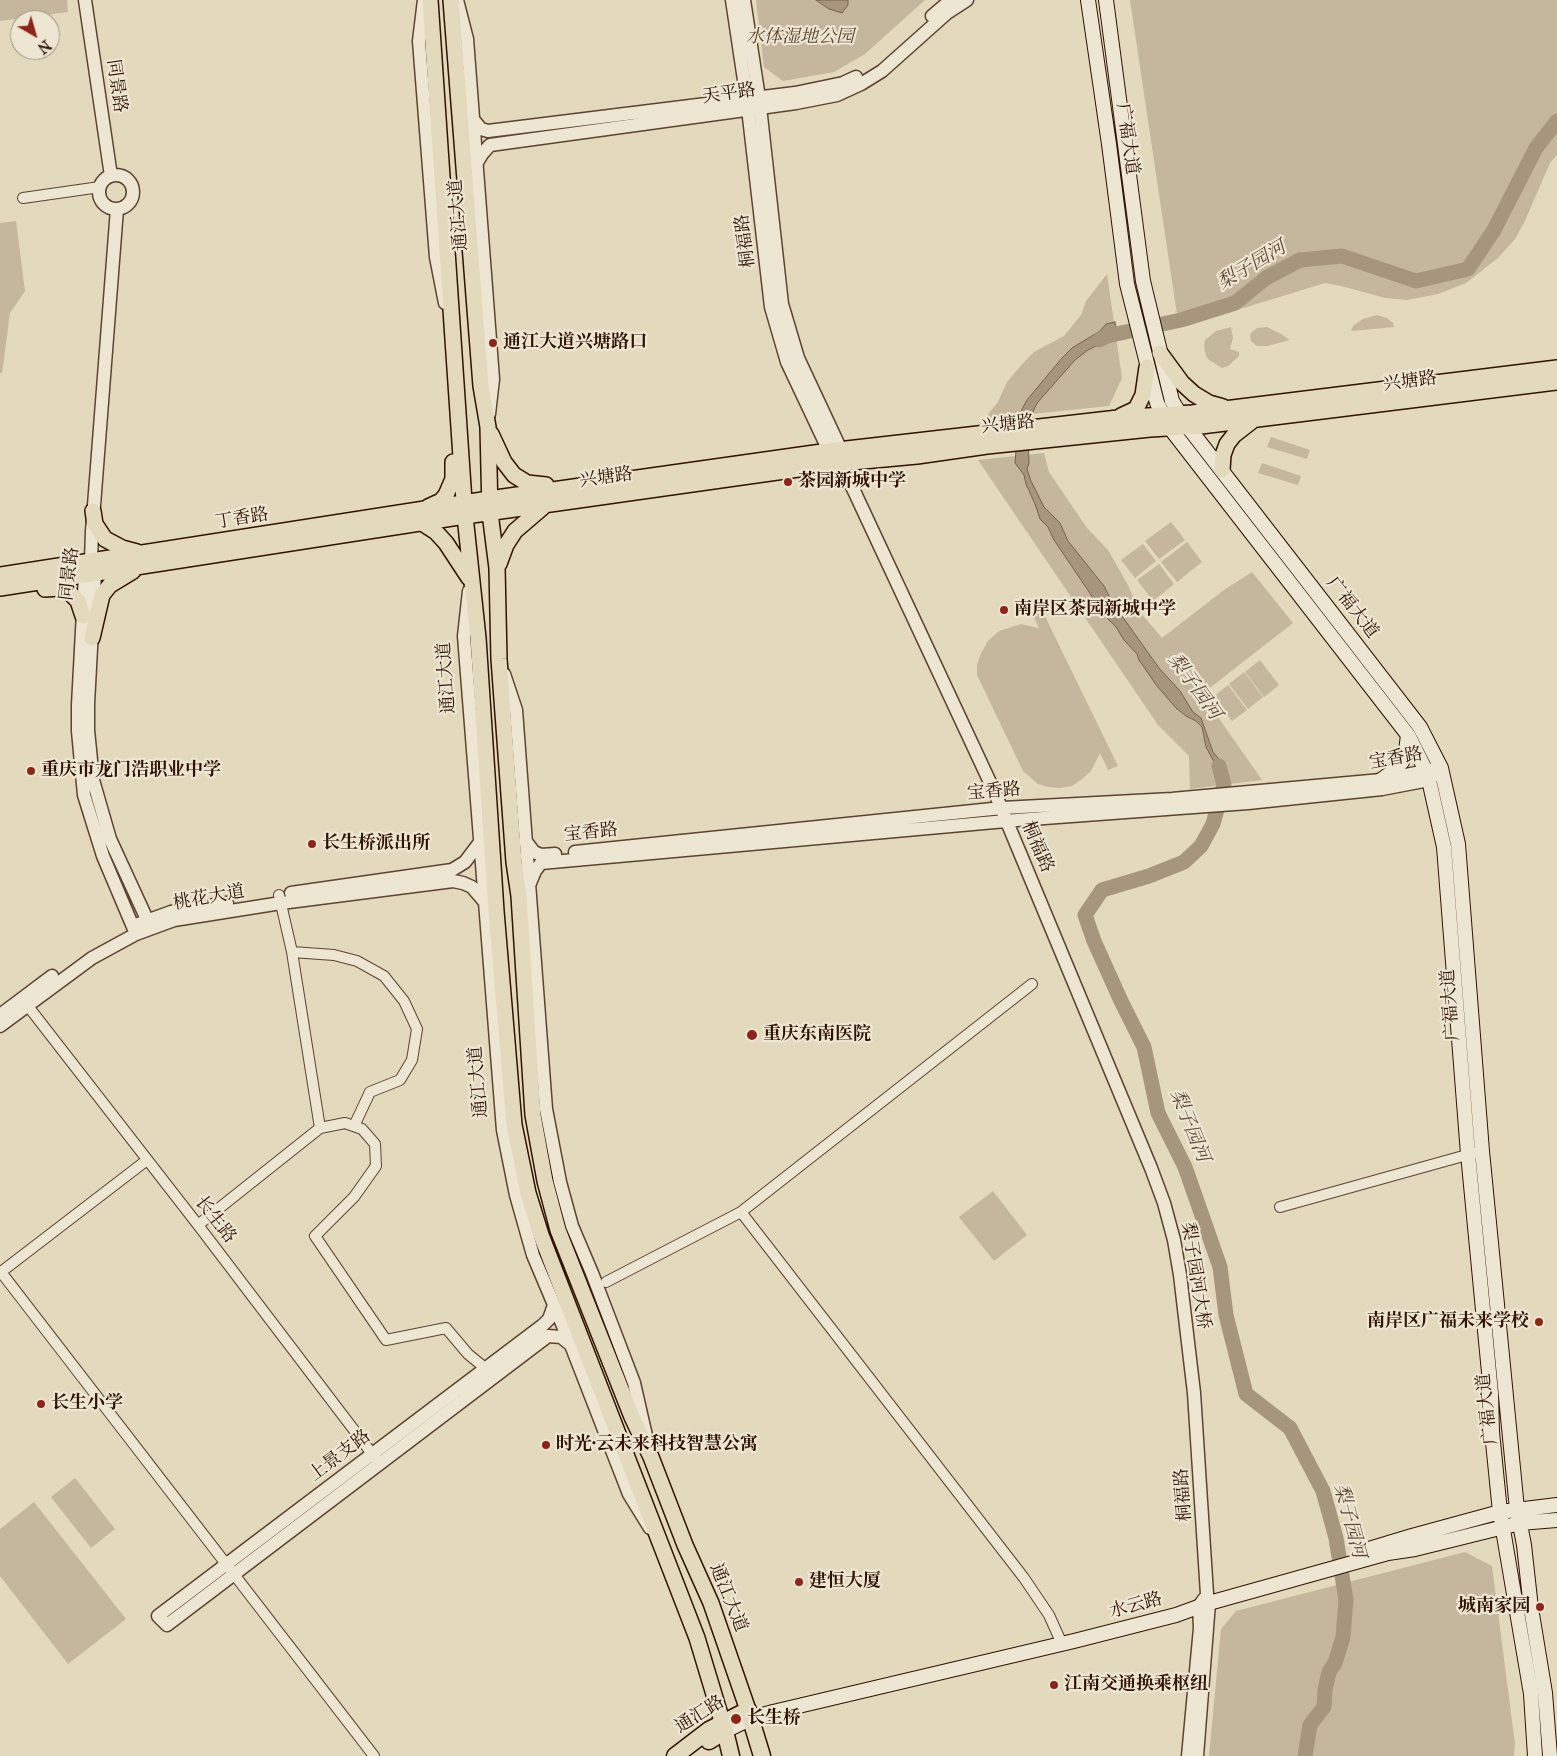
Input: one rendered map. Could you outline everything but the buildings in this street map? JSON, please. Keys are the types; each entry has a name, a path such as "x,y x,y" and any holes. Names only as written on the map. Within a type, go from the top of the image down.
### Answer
{"highway":[{"name":"通汇路","path":"675,1756 750,1714"},
{"name":"通江大道","path":"750,1714 762,1756"},
{"name":"通汇路","path":"689,1756 724,1727"},
{"name":"通江大道","path":"724,1727 731,1756"}],"main road":[{"name":"通江大道","path":"430,0 464,510 478,638 495,902 514,1125 528,1192 539,1226 688,1614 724,1727"},
{"name":"通江大道","path":"452,0 481,386 488,426 490,506 497,568 499,659 533,1115 545,1181 558,1230 632,1417 651,1457 685,1545 711,1603 750,1714"},
{"name":"广福大道","path":"1088,0 1109,144 1126,284 1155,397 1170,428 1408,735 1428,776 1444,847 1468,1154 1491,1393 1492,1432 1500,1512 1504,1526 1531,1694 1535,1756"},
{"name":"广福大道","path":"1106,0 1143,281 1172,401 1188,427 1420,727 1441,768 1458,844 1482,1150 1517,1509 1531,1608 1546,1694 1550,1756"},
{"path":"1159,346 1182,383 1194,394 1209,403 1226,408"},
{"path":"1118,418 1136,409 1143,395 1147,367"},
{"name":"兴塘路","path":"1050,433 1118,418 1179,414 1557,368"},
{"name":"兴塘路","path":"464,510 570,488 837,455 917,456 987,439 1050,433 1188,427 1557,382"},
{"path":"457,404 453,433 453,470 450,487 441,501 422,517 446,543 471,581"},
{"path":"1222,470 1223,455 1227,444 1234,435 1254,420"},
{"path":"488,426 504,462 521,480 534,484 570,488"},
{"name":"兴塘路","path":"490,506 545,506 837,455"},
{"path":"497,568 506,545 515,531 545,506"},
{"name":"丁香路","path":"2,584 141,560 464,510"},
{"path":"92,638 102,595 141,560 105,539 95,524 93,511"},
{"path":"2,584 32,591 55,588 64,589 78,601 82,616"},
{"path":"1380,780 1402,762 1406,751 1408,735"},
{"path":"577,1360 600,1386"},
{"name":"水云路","path":"750,1714 1060,1640 1174,1606 1205,1601 1294,1574 1373,1553 1412,1536 1500,1512 1557,1505"},
{"name":"水云路","path":"1373,1553 1415,1549 1520,1523 1557,1520"},
{"path":"688,1614 698,1622 704,1620 707,1618 711,1603"}],"street":[{"name":"同景路","path":"85,0 111,176"},
{"name":"通江大道","path":"424,0 420,41 436,257 454,349"},
{"name":"通江大道","path":"457,0 467,40 492,378 488,426"},
{"name":"桐福路","path":"732,0 753,103"},
{"name":"桐福路","path":"744,0 753,103 782,304 798,358 837,455 1002,808 1151,1168"},
{"name":"天平路","path":"475,166 482,154 490,146 753,103 843,83 869,71 951,0"},
{"name":"天平路","path":"472,118 482,129 488,131 836,95 861,84 882,70 947,14 967,0"},
{"path":"111,176 122,176 127,179 133,189 131,200 122,208 117,209 102,203 99,192 100,187 106,178 111,176"},
{"path":"24,198 100,187"},
{"name":"同景路","path":"117,209 90,570 82,616 78,731 84,795 103,856 134,930"},
{"path":"90,570 92,638 88,730 93,780 110,839 149,924"},
{"name":"通江大道","path":"471,581 464,636 503,1130 521,1212 534,1254 629,1494 664,1550"},
{"name":"通江大道","path":"499,659 516,710 546,1109 560,1182 572,1226 634,1382 651,1457"},
{"name":"宝香路","path":"541,859 1007,821 1248,797 1382,789 1428,776 1441,768"},
{"name":"宝香路","path":"1248,797 1380,780 1428,776"},
{"name":"宝香路","path":"541,859 1002,808 1172,804"},
{"path":"525,840 541,859 528,888"},
{"path":"480,842 465,862 452,875 472,888 484,902"},
{"name":"桃花大道","path":"0,1015 24,1002 134,930 149,924 280,899 452,875"},
{"path":"280,899 292,952 320,1128"},
{"path":"292,952 334,954 357,960 384,976 404,1001 417,1029 412,1060 400,1080 370,1092 354,1126"},
{"path":"606,1282 741,1212 1032,984"},
{"name":"桃花大道","path":"0,1026 24,1002"},
{"name":"长生路","path":"24,1002 198,1225 376,1459"},
{"path":"198,1225 320,1128 345,1123 362,1129 375,1144 376,1166 354,1197 315,1236 386,1340 446,1328 468,1354 490,1372"},
{"path":"1280,1207 1482,1150"},
{"path":"147,1160 2,1272 374,1756"},
{"name":"梨子园河大桥","path":"1151,1168 1164,1203 1174,1240 1194,1393"},
{"path":"741,1212 1024,1578 1049,1615 1060,1640"},
{"path":"592,1273 606,1282"},
{"path":"604,1305 606,1282"},
{"path":"554,1304 545,1330 561,1337 571,1345"},
{"name":"上景支路","path":"376,1459 226,1564 158,1616 167,1626 234,1575 376,1459 545,1330"},
{"name":"桐福路","path":"1194,1393 1205,1601"},
{"path":"1188,1756 1200,1628 1205,1601"},
{"path":"1197,1756 1205,1601"}],"green space":[{"path":"0,0 67,0 68,12 60,13 60,10 10,10 10,20 0,21"},
{"name":"水体湿地公园","path":"756,0 925,0 865,54 834,72 783,81 764,67"},
{"path":"1130,0 1557,0 1557,155 1550,163 1515,239 1498,258 1466,283 1438,294 1407,300 1385,298 1325,283 1179,328"},
{"path":"16,221 25,291 10,313 2,373 0,373 0,223"},
{"path":"1107,274 1122,378 1109,406 984,419 998,402 1007,382 1023,363 1034,352 1064,336 1081,315 1086,301"},
{"path":"1377,315 1387,318 1393,323 1394,327 1351,330 1354,325 1363,319"},
{"path":"1231,327 1233,338 1230,349 1239,352 1239,356 1228,366 1222,368 1206,356 1205,340 1216,331"},
{"path":"1267,327 1290,340 1267,346 1257,346 1251,341 1250,334 1257,328"},
{"path":"1271,437 1310,450 1307,459 1267,447"},
{"path":"1044,453 1049,472 1087,528 1108,550 1128,585 1139,611 1162,638 1224,590 1252,572 1293,623 1202,694 1262,780 1190,789 1189,756 1158,725 978,460"},
{"path":"1262,463 1301,476 1298,485 1258,473"},
{"path":"1171,522 1185,540 1159,559 1145,541"},
{"path":"1187,542 1202,562 1177,582 1161,562"},
{"path":"1143,544 1156,561 1135,578 1121,560"},
{"path":"1159,564 1174,584 1153,601 1137,580"},
{"path":"1039,604 1118,766 1108,770 1100,753 1091,771 1082,779 1072,786 1060,788 1038,784 1023,771 977,675 977,665 981,653 988,641 999,631 1021,624 1039,628 1030,609"},
{"path":"1260,660 1279,685 1264,697 1245,672"},
{"path":"1244,672 1263,697 1248,709 1229,684"},
{"path":"1228,685 1247,710 1232,721 1213,697"},
{"path":"993,1191 1027,1235 994,1261 959,1217"},
{"path":"75,1478 115,1529 91,1548 51,1497"},
{"path":"34,1502 126,1619 68,1664 0,1576 0,1529"},
{"path":"1465,1552 1492,1566 1515,1744 1514,1756 1209,1756 1221,1629 1236,1611"}],"shaded area":[{"path":"816,0 848,0 848,5 842,13 829,9"},
{"path":"1115,322 1117,338 1108,340 1088,350 1075,360 1038,402 1034,409 1028,438 1029,463 1027,469 1044,507 1060,523 1068,541 1104,586 1112,602 1159,668 1180,691 1193,712 1201,718 1213,752 1223,764 1227,784 1217,786 1220,781 1219,771 1206,747 1202,727 1176,708 1157,686 1137,654 1106,617 1054,540 1048,527 1040,519 1024,475 1015,463 1018,424 1022,409 1027,400 1072,348 1100,331 1106,324"}],"waterway":[{"name":"梨子园河","path":"1099,340 1107,336 1181,320 1235,303 1266,278 1300,260 1342,256 1416,281 1468,269 1494,230 1536,148 1557,121"},
{"name":"梨子园河","path":"1219,766 1224,785 1213,824 1201,846 1184,862 1149,876 1102,890 1085,915 1094,941 1144,1047 1158,1113 1185,1167 1220,1267 1226,1315 1246,1394 1290,1428 1323,1491 1336,1538 1346,1600 1343,1637 1335,1663 1329,1672 1324,1707 1310,1725 1305,1756"}],"place":[{"name":"通江大道兴塘路口","path":"493,343"},
{"name":"茶园新城中学","path":"788,482"},
{"name":"南岸区茶园新城中学","path":"1004,610"},
{"name":"重庆市龙门浩职业中学","path":"31,771"},
{"name":"长生桥派出所","path":"312,844"},
{"name":"重庆东南医院","path":"752,1035"},
{"name":"南岸区广福未来学校","path":"1539,1322"},
{"name":"长生小学","path":"41,1404"},
{"name":"时光·云未来科技智慧公寓","path":"546,1445"},
{"name":"建恒大厦","path":"799,1582"},
{"name":"城南家园","path":"1540,1607"},
{"name":"江南交通换乘枢纽","path":"1054,1685"},
{"name":"长生桥","path":"736,1719"}]}
